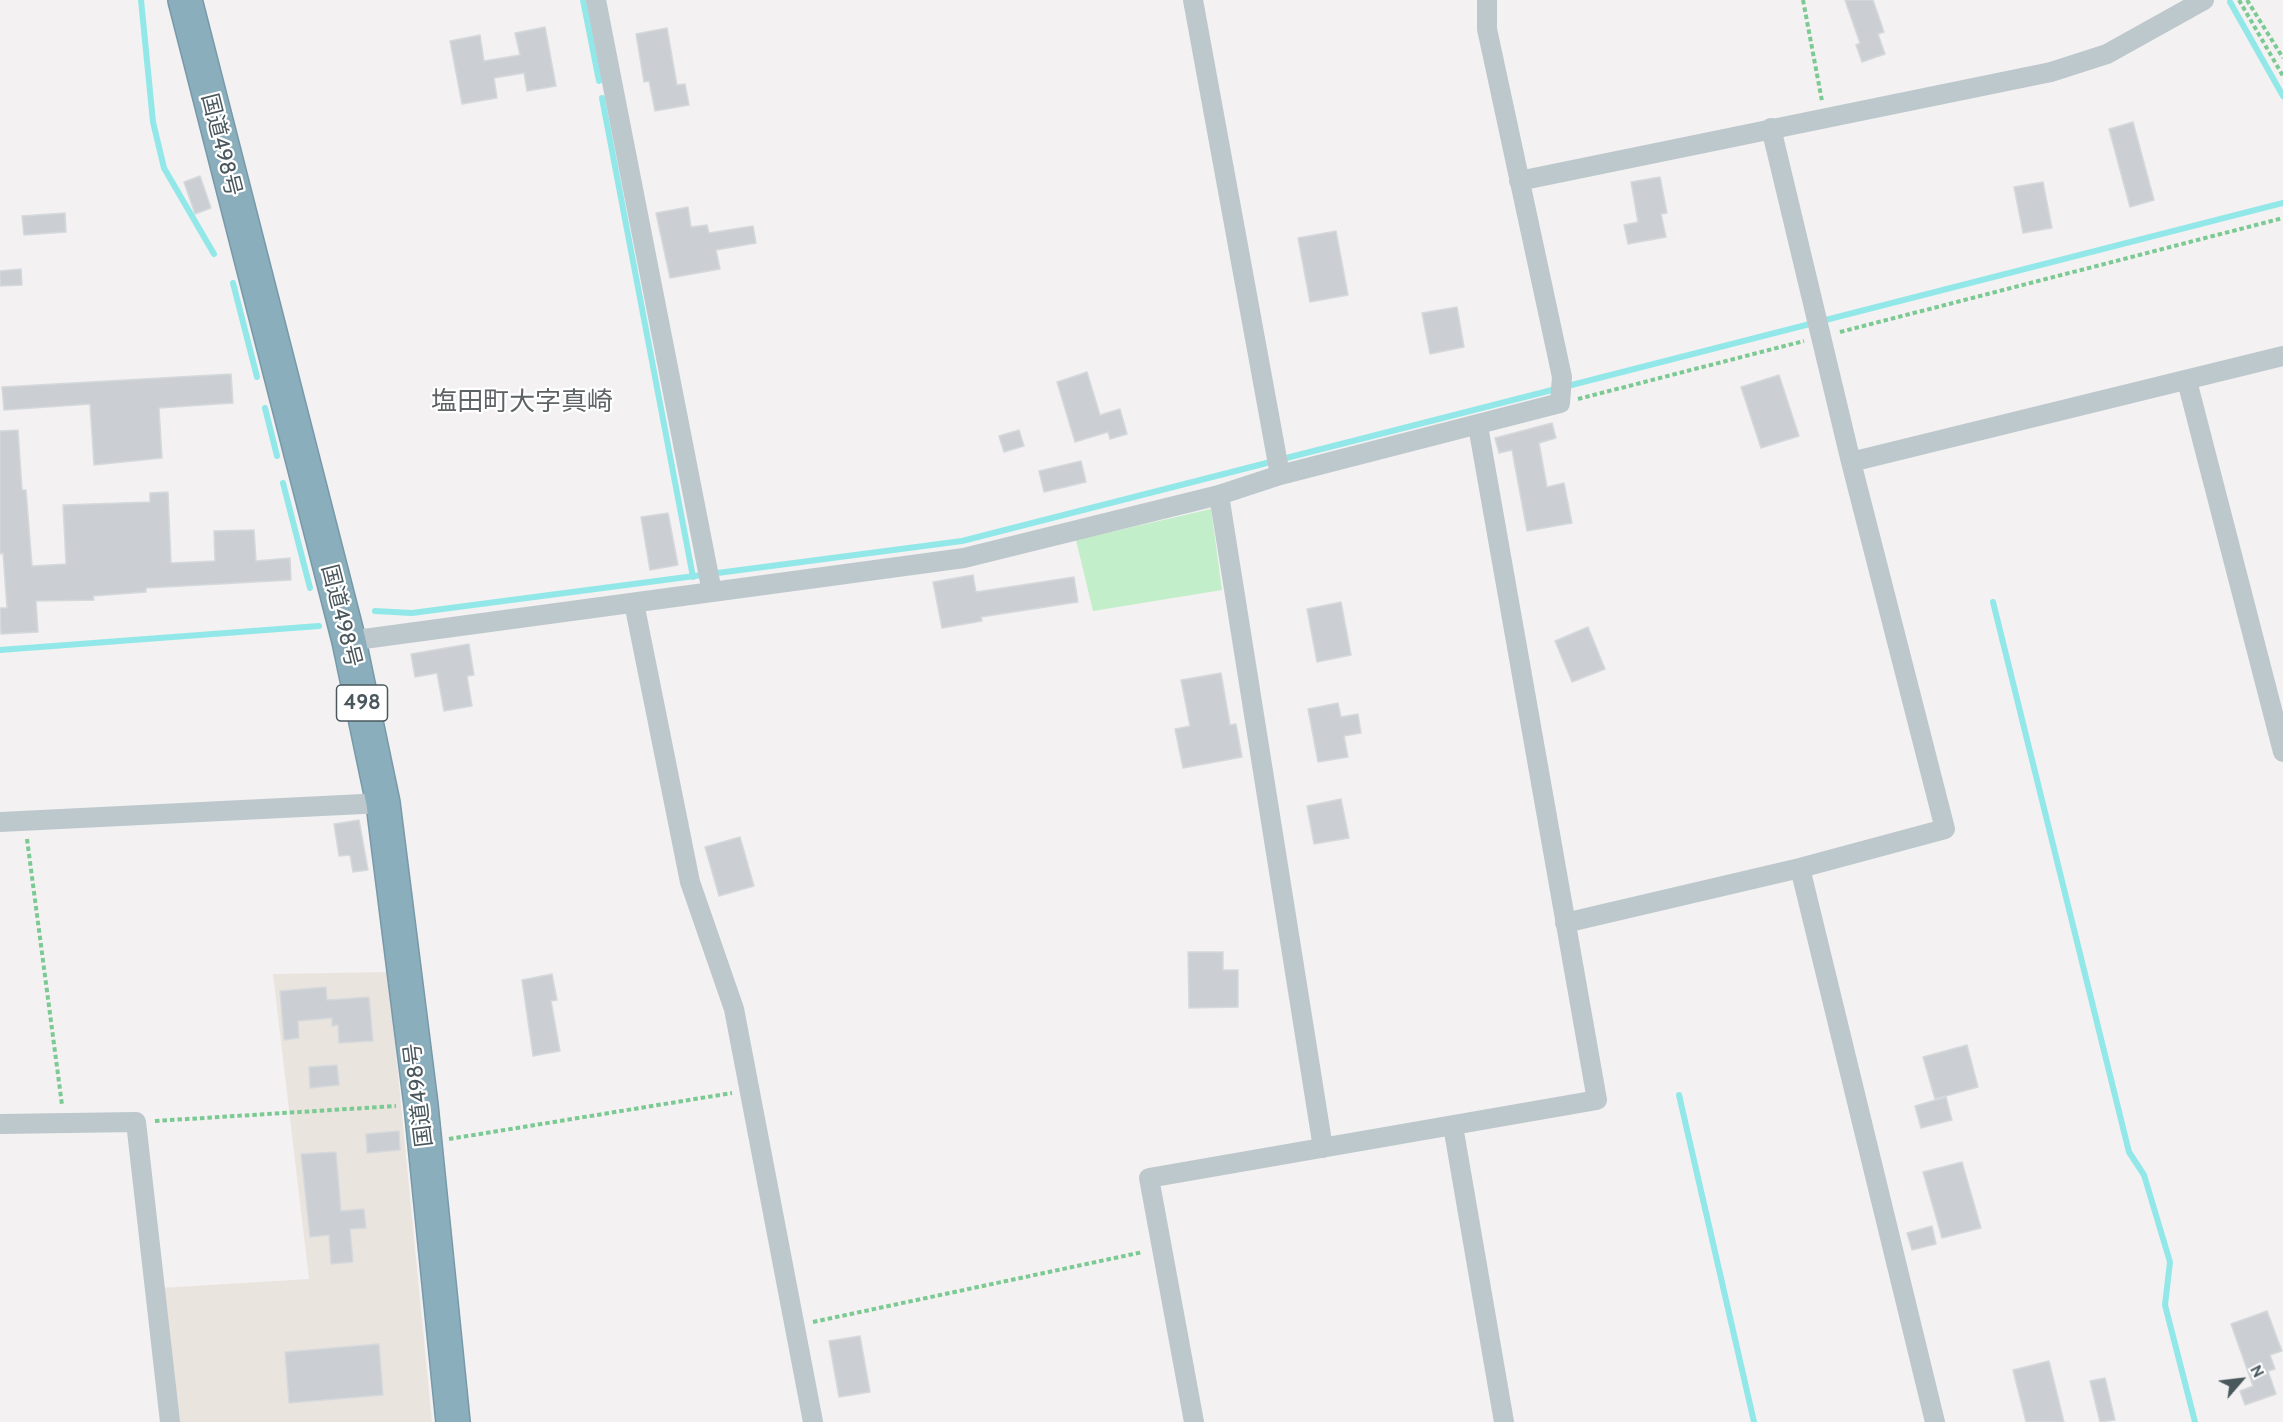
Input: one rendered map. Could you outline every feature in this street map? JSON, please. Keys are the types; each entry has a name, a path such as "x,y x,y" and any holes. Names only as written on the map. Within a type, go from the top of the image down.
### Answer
{"highway":[{"name":"国道498号","path":"186,0 349,641 382,803 421,1104 453,1422"}],"street":[{"path":"596,0 712,592"},
{"path":"1193,0 1280,475"},
{"path":"349,641 964,558 1219,495 1280,475 1560,404 1562,377 1487,29 1486,0"},
{"path":"1519,181 2051,72 2107,54 2204,0"},
{"path":"1565,923 1800,868 1945,829 1851,462 1771,128"},
{"path":"1851,462 2283,356"},
{"path":"2187,381 2283,752"},
{"path":"1194,1422 1149,1178 1597,1100 1478,426"},
{"path":"1219,495 1323,1148"},
{"path":"634,603 690,882 734,1009 813,1422"},
{"path":"0,822 382,803"},
{"path":"1800,868 1935,1422"},
{"path":"0,1124 136,1122 170,1422"},
{"path":"1454,1126 1504,1422"}],"path":[{"path":"1803,0 1825,117"},
{"path":"2239,0 2283,76"},
{"path":"2247,0 2283,58"},
{"path":"1560,404 2283,218"},
{"path":"25,820 65,1123"},
{"path":"425,1143 749,1090"},
{"path":"136,1122 421,1104"},
{"path":"794,1326 1162,1247"}],"shaded area":[{"path":"388,972 432,1422 177,1422 160,1288 309,1279 273,974"}],"green space":[{"path":"1211,509 1222,590 1093,611 1076,540"}],"building":[{"path":"1845,0 1873,0 1884,32 1878,34 1885,54 1862,62 1856,45 1860,43"},
{"path":"545,27 556,86 527,91 524,73 494,78 497,98 462,104 450,41 480,35 484,61 520,55 515,33"},
{"path":"667,28 677,85 685,84 689,105 655,111 649,81 644,82 636,34"},
{"path":"2133,122 2154,200 2130,207 2109,129"},
{"path":"200,176 211,208 195,214 184,182"},
{"path":"1660,177 1667,213 1661,214 1666,237 1628,244 1624,225 1638,222 1631,182"},
{"path":"2043,182 2052,228 2023,233 2014,187"},
{"path":"688,207 691,227 707,225 709,233 753,226 756,243 716,250 720,269 670,278 656,213"},
{"path":"65,213 66,232 24,235 22,216"},
{"path":"1336,231 1348,295 1310,302 1298,238"},
{"path":"21,269 22,285 0,286 0,271"},
{"path":"1457,307 1464,347 1430,354 1422,313"},
{"path":"1087,372 1100,415 1120,409 1127,434 1110,439 1108,432 1075,442 1057,382"},
{"path":"231,374 233,403 159,408 162,458 94,465 90,404 4,410 2,387"},
{"path":"1779,375 1799,436 1761,448 1741,387"},
{"path":"1552,423 1556,438 1539,443 1547,487 1564,483 1572,523 1527,531 1512,450 1499,453 1495,438"},
{"path":"18,430 22,490 26,490 32,566 66,564 63,505 150,502 150,493 168,492 171,563 215,561 214,531 254,530 256,561 290,558 291,580 146,588 146,592 93,596 94,600 36,601 38,632 1,634 0,608 7,608 3,553 0,554 0,431"},
{"path":"1019,430 1024,446 1004,452 999,436"},
{"path":"1081,461 1086,482 1044,492 1039,471"},
{"path":"668,513 678,565 650,570 641,517"},
{"path":"973,575 976,592 1074,577 1078,602 981,617 982,621 942,628 933,582"},
{"path":"1341,602 1351,655 1317,662 1307,609"},
{"path":"1588,627 1605,669 1572,682 1555,641"},
{"path":"469,644 474,675 467,676 472,706 444,711 437,673 415,677 411,654"},
{"path":"1221,673 1230,725 1236,724 1242,757 1183,768 1175,729 1190,726 1181,680"},
{"path":"1338,703 1341,717 1358,714 1361,733 1344,736 1348,757 1318,762 1308,709"},
{"path":"1341,799 1349,838 1314,844 1307,806"},
{"path":"359,820 368,870 353,872 350,855 339,856 334,824"},
{"path":"740,837 754,886 719,896 705,847"},
{"path":"1188,952 1223,952 1223,970 1238,970 1238,1007 1189,1008"},
{"path":"552,974 557,1000 551,1001 560,1051 533,1056 522,980"},
{"path":"326,987 327,1000 369,997 373,1041 339,1043 338,1025 332,1026 332,1018 298,1021 299,1038 284,1040 280,991"},
{"path":"1967,1045 1978,1087 1935,1099 1923,1057"},
{"path":"337,1065 339,1085 310,1088 309,1067"},
{"path":"1946,1097 1952,1120 1921,1128 1915,1106"},
{"path":"399,1131 400,1150 367,1153 366,1134"},
{"path":"336,1152 341,1211 364,1209 366,1228 350,1229 353,1262 331,1264 329,1235 310,1237 301,1154"},
{"path":"1962,1162 1981,1228 1942,1238 1923,1172"},
{"path":"1932,1226 1936,1244 1912,1250 1907,1233"},
{"path":"2267,1311 2282,1351 2270,1355 2275,1369 2268,1371 2276,1394 2245,1405 2240,1391 2253,1386 2231,1324"},
{"path":"860,1336 870,1392 839,1397 829,1341"},
{"path":"379,1344 383,1395 289,1403 285,1352"},
{"path":"2049,1361 2064,1422 2026,1422 2013,1370"},
{"path":"2105,1378 2115,1420 2100,1422 2090,1381"}],"waterway":[{"path":"141,0 153,122 164,168 214,254"},
{"path":"583,0 599,81"},
{"path":"2230,2 2283,96"},
{"path":"602,98 693,577"},
{"path":"375,611 412,613 962,541 2283,203"},
{"path":"233,283 257,377"},
{"path":"265,408 277,456"},
{"path":"283,483 310,588"},
{"path":"1993,602 2129,1152 2144,1175 2170,1262 2165,1305 2195,1422"},
{"path":"0,650 319,626"},
{"path":"1679,1095 1754,1422"}],"district":[{"name":"塩田町大字真崎","path":"522,402"}]}
